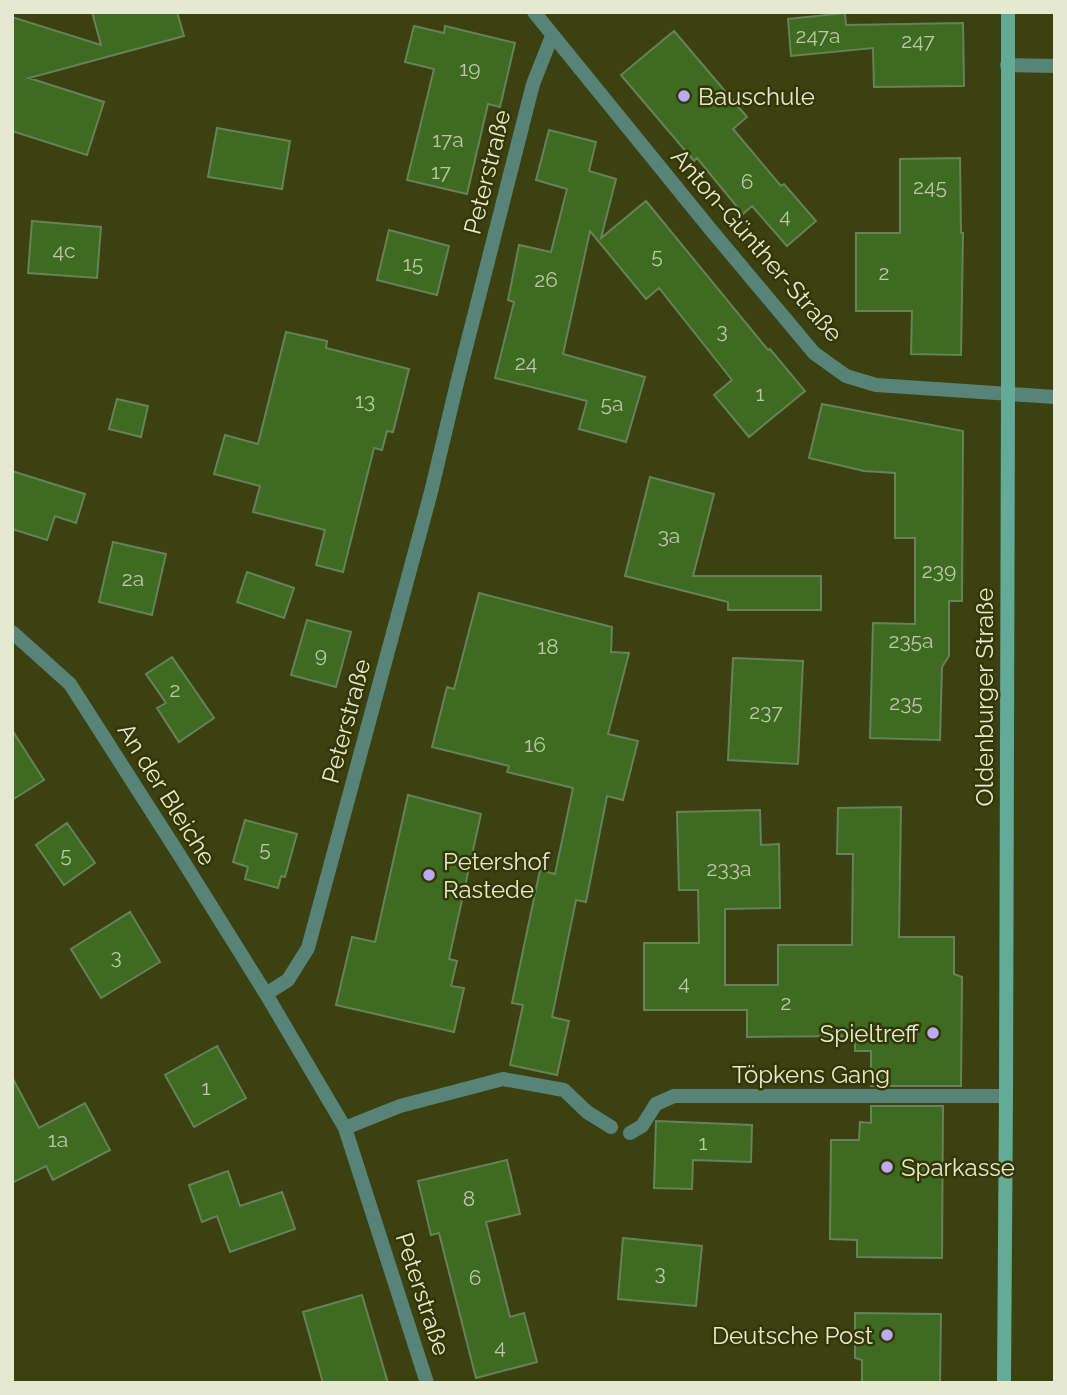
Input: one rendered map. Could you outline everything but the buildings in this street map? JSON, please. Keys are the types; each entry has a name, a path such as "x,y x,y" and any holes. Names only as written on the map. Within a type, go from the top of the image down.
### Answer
{"street":[{"name":"Anton-Günther-Straße","path":"534,12 702,220 814,353 846,376 876,384 1055,397"},
{"name":"Oldenburger Straße","path":"1004,1383 1009,394 1007,12"},
{"name":"Peterstraße","path":"427,1383 345,1128 266,994 288,980 308,948 434,481 533,85 552,36"},
{"path":"1007,65 1055,66"},
{"name":"An der Bleiche","path":"12,632 70,684 266,994"},
{"path":"345,1128 400,1106 503,1079 564,1090 587,1112 611,1127"},
{"name":"Töpkens Gang","path":"630,1133 642,1126 656,1104 674,1096 1006,1096"}],"place":[{"name":"Bauschule","path":"684,96"},
{"name":"Petershof Rastede","path":"429,875"},
{"name":"Spieltreff","path":"933,1033"},
{"name":"Sparkasse","path":"887,1167"},
{"name":"Deutsche Post","path":"887,1335"}]}
